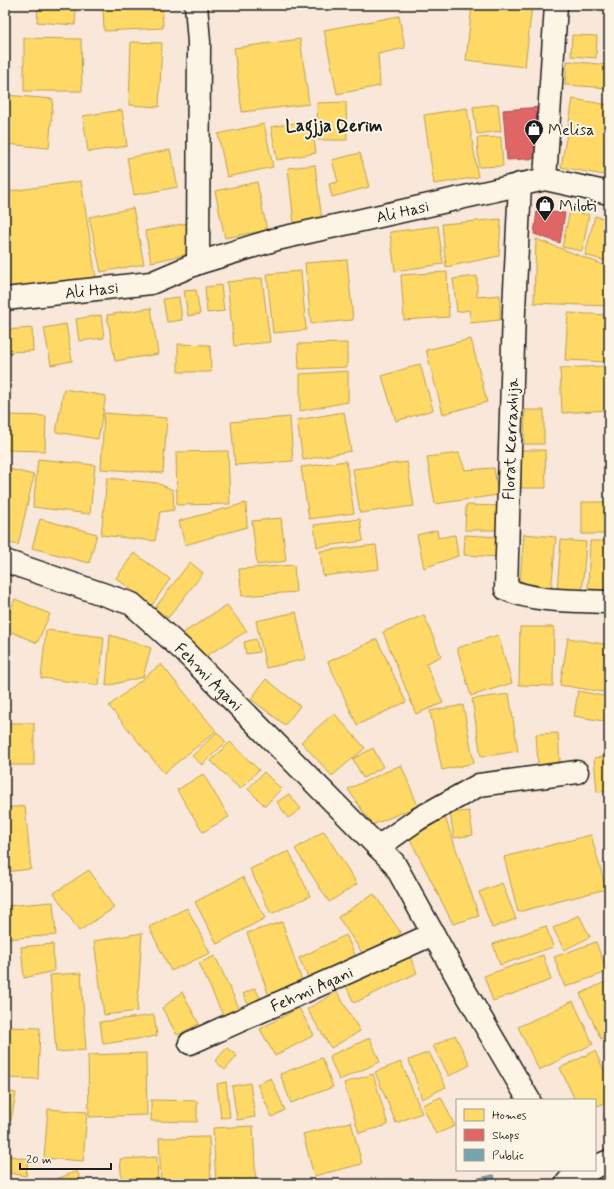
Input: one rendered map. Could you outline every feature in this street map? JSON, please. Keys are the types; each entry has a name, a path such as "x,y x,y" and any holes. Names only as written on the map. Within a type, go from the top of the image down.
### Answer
{"street":[{"path":"196,5 199,42 198,263"},
{"path":"546,179 556,5"},
{"name":"Ali Hasi","path":"5,299 151,284 198,263 277,239 546,179 609,193"},
{"name":"Florat Kerraxhija","path":"520,184 513,317 506,589 519,595 609,602"},
{"name":"Fehmi Agani","path":"5,561 132,604 185,652 394,863 433,934 528,1099"},
{"path":"378,847 418,819 479,786 577,772"},
{"name":"Fehmi Agani","path":"190,1044 433,934"},
{"path":"596,1168 609,1161"}],"building: Homes":[{"path":"38,5 76,5 75,25 37,22"},
{"path":"103,5 162,5 163,28 104,31"},
{"path":"472,5 532,5 525,67 466,60"},
{"path":"399,16 405,48 378,54 380,86 337,94 324,30"},
{"path":"572,35 597,36 596,58 571,56"},
{"path":"24,38 81,39 82,91 24,91"},
{"path":"300,39 309,104 242,112 234,48"},
{"path":"131,42 162,43 159,107 129,105"},
{"path":"567,61 609,65 609,88 565,85"},
{"path":"5,95 53,99 49,148 5,144"},
{"path":"573,99 609,105 609,176 561,167"},
{"path":"346,102 347,140 318,140 317,103"},
{"path":"498,104 501,131 477,134 473,107"},
{"path":"467,108 478,177 434,184 424,115"},
{"path":"122,110 127,146 88,152 83,116"},
{"path":"311,120 316,153 277,160 271,127"},
{"path":"264,124 273,167 227,177 218,134"},
{"path":"501,137 503,166 479,167 477,138"},
{"path":"170,150 178,187 134,195 127,158"},
{"path":"360,153 369,187 332,197 329,184 338,182 332,160"},
{"path":"315,165 322,221 294,224 288,168"},
{"path":"81,181 96,279 5,292 5,192"},
{"path":"257,182 267,230 225,238 215,191"},
{"path":"133,208 144,264 101,272 89,217"},
{"path":"570,211 589,215 582,251 562,247"},
{"path":"595,216 609,220 609,262 585,255"},
{"path":"501,219 499,256 446,267 442,224"},
{"path":"188,223 194,253 151,262 145,231"},
{"path":"438,226 443,264 395,271 390,232"},
{"path":"536,239 609,267 609,306 534,303"},
{"path":"347,260 353,320 311,324 305,263"},
{"path":"301,271 306,330 273,333 267,274"},
{"path":"447,272 449,317 404,320 401,275"},
{"path":"477,276 477,297 500,295 500,320 471,323 469,310 457,312 453,279"},
{"path":"262,278 270,342 234,346 227,282"},
{"path":"221,285 224,311 207,313 205,287"},
{"path":"196,290 200,314 188,316 184,291"},
{"path":"179,297 182,320 167,322 163,299"},
{"path":"151,308 158,354 115,361 107,315"},
{"path":"568,313 609,315 609,362 565,360"},
{"path":"101,315 104,338 79,341 76,319"},
{"path":"66,324 72,361 51,365 44,328"},
{"path":"32,328 33,351 5,352 5,330"},
{"path":"471,339 487,402 443,414 426,350"},
{"path":"347,343 347,367 299,369 298,344"},
{"path":"178,344 210,345 211,372 178,372"},
{"path":"420,364 433,410 396,421 382,376"},
{"path":"608,366 609,410 562,413 560,368"},
{"path":"348,371 348,402 300,411 300,374"},
{"path":"64,389 106,396 98,439 56,432"},
{"path":"525,410 544,410 544,444 524,444"},
{"path":"344,412 351,451 303,460 297,420"},
{"path":"104,413 167,418 163,473 101,469"},
{"path":"8,415 46,416 45,451 6,450"},
{"path":"290,417 293,461 235,465 231,422"},
{"path":"521,450 545,450 546,488 521,488"},
{"path":"228,451 230,504 177,505 176,452"},
{"path":"459,453 465,470 494,468 498,495 435,504 427,457"},
{"path":"38,459 95,465 90,514 33,507"},
{"path":"346,461 354,513 309,519 301,467"},
{"path":"407,462 414,506 360,513 353,469"},
{"path":"5,468 34,475 18,545 5,542"},
{"path":"107,478 157,483 173,490 174,510 160,512 155,541 101,535"},
{"path":"582,502 609,502 609,534 582,534"},
{"path":"246,503 247,527 185,545 179,521"},
{"path":"466,505 501,506 501,530 465,530"},
{"path":"281,518 286,561 257,565 252,521"},
{"path":"40,519 97,534 89,563 32,548"},
{"path":"360,519 363,541 317,547 314,525"},
{"path":"437,530 438,538 455,535 458,556 424,568 417,535"},
{"path":"524,534 556,537 551,593 519,590"},
{"path":"465,535 500,537 500,557 464,555"},
{"path":"561,540 586,542 582,593 557,591"},
{"path":"590,541 609,541 609,590 588,589"},
{"path":"376,545 379,569 323,576 320,551"},
{"path":"134,553 170,579 152,605 116,578"},
{"path":"190,562 203,573 168,618 155,608"},
{"path":"294,565 296,592 242,596 239,569"},
{"path":"15,599 50,614 37,643 5,629 5,622"},
{"path":"227,605 247,631 206,656 183,633"},
{"path":"296,612 306,659 266,668 256,621"},
{"path":"424,615 441,656 426,664 443,703 416,714 383,632"},
{"path":"520,627 554,627 553,686 519,685"},
{"path":"46,630 104,637 99,685 41,678"},
{"path":"110,635 151,648 143,677 106,686"},
{"path":"498,635 512,683 471,696 457,648"},
{"path":"568,638 609,645 609,693 560,685"},
{"path":"256,639 259,652 246,654 244,642"},
{"path":"377,639 406,702 357,725 328,662"},
{"path":"161,664 216,731 164,773 109,706"},
{"path":"266,679 300,706 285,725 251,699"},
{"path":"578,691 609,697 609,722 574,716"},
{"path":"509,694 518,751 481,757 472,699"},
{"path":"463,705 474,763 442,770 430,711"},
{"path":"334,713 365,748 332,776 301,742"},
{"path":"5,723 34,723 34,765 5,765"},
{"path":"217,732 226,742 202,765 192,756"},
{"path":"558,733 560,764 538,765 536,734"},
{"path":"230,742 259,770 240,789 211,761"},
{"path":"373,748 383,767 363,778 353,759"},
{"path":"609,756 609,791 597,792 594,758"},
{"path":"401,765 418,806 372,825 348,789"},
{"path":"264,772 281,789 265,806 248,789"},
{"path":"203,774 229,817 203,832 177,790"},
{"path":"289,794 301,809 288,818 277,802"},
{"path":"25,806 31,869 5,872 5,808"},
{"path":"469,811 473,835 454,838 450,813"},
{"path":"445,817 479,916 453,924 410,839"},
{"path":"324,831 357,884 329,902 295,849"},
{"path":"591,835 606,889 518,912 504,857"},
{"path":"289,851 310,896 271,914 250,869"},
{"path":"89,870 114,908 79,931 54,893"},
{"path":"243,877 265,918 217,944 195,902"},
{"path":"502,883 516,919 492,928 479,892"},
{"path":"374,894 401,933 365,957 338,917"},
{"path":"53,902 56,935 5,939 5,906"},
{"path":"187,908 210,953 171,971 149,927"},
{"path":"579,915 590,937 564,950 553,928"},
{"path":"282,922 304,987 270,999 247,933"},
{"path":"546,926 553,947 500,965 493,944"},
{"path":"142,933 137,1011 104,1015 94,941"},
{"path":"346,935 356,957 309,979 299,958"},
{"path":"596,942 607,972 565,987 554,957"},
{"path":"53,944 54,971 24,978 21,947"},
{"path":"408,952 417,973 354,1003 344,982"},
{"path":"543,955 551,980 493,1001 484,976"},
{"path":"215,956 239,1008 223,1015 199,963"},
{"path":"81,973 86,1050 56,1052 50,975"},
{"path":"609,980 609,1036 601,1039 580,994"},
{"path":"255,988 262,1002 250,1008 243,994"},
{"path":"5,990 8,990 7,1011 5,1011"},
{"path":"182,992 199,1024 177,1035 162,1008"},
{"path":"337,992 360,1031 331,1048 307,1009"},
{"path":"573,1001 593,1044 539,1070 518,1027"},
{"path":"299,1008 314,1035 275,1056 260,1029"},
{"path":"154,1015 157,1036 103,1044 100,1022"},
{"path":"5,1027 40,1028 38,1079 5,1078"},
{"path":"455,1035 470,1065 449,1076 433,1046"},
{"path":"370,1038 380,1062 339,1080 329,1056"},
{"path":"609,1045 609,1060 603,1048"},
{"path":"227,1048 237,1056 225,1070 215,1061"},
{"path":"595,1051 609,1081 609,1101 596,1107 596,1099 575,1099 560,1068"},
{"path":"429,1052 446,1087 422,1099 409,1060"},
{"path":"146,1053 147,1115 89,1117 88,1055"},
{"path":"322,1058 333,1087 291,1103 280,1074"},
{"path":"401,1062 422,1113 396,1123 375,1072"},
{"path":"373,1074 388,1125 359,1133 344,1083"},
{"path":"271,1078 285,1110 272,1117 257,1084"},
{"path":"226,1082 230,1117 221,1118 217,1084"},
{"path":"250,1083 255,1117 237,1120 232,1086"},
{"path":"5,1091 16,1093 11,1120 5,1119"},
{"path":"441,1097 455,1126 436,1134 422,1105"},
{"path":"151,1100 197,1101 197,1122 151,1121"},
{"path":"48,1109 87,1112 83,1161 44,1158"},
{"path":"351,1122 362,1164 314,1176 303,1134"},
{"path":"253,1126 256,1184 216,1184 213,1128"},
{"path":"209,1137 211,1184 161,1184 159,1138"},
{"path":"5,1155 28,1159 26,1176 5,1172"},
{"path":"157,1157 158,1184 122,1184 120,1159"},
{"path":"77,1171 82,1184 44,1184"}],"building: Shops":[{"path":"541,107 544,158 507,160 503,110"},
{"path":"537,211 565,213 560,243 534,234"}],"building: Public":[{"path":"494,1175 496,1184 475,1184 474,1179"}],"place":[{"name":"Melisa","path":"534,146"},
{"name":"Miloti","path":"545,222"}],"district":[{"name":"Lagjja Qerim","path":"334,125"}]}
